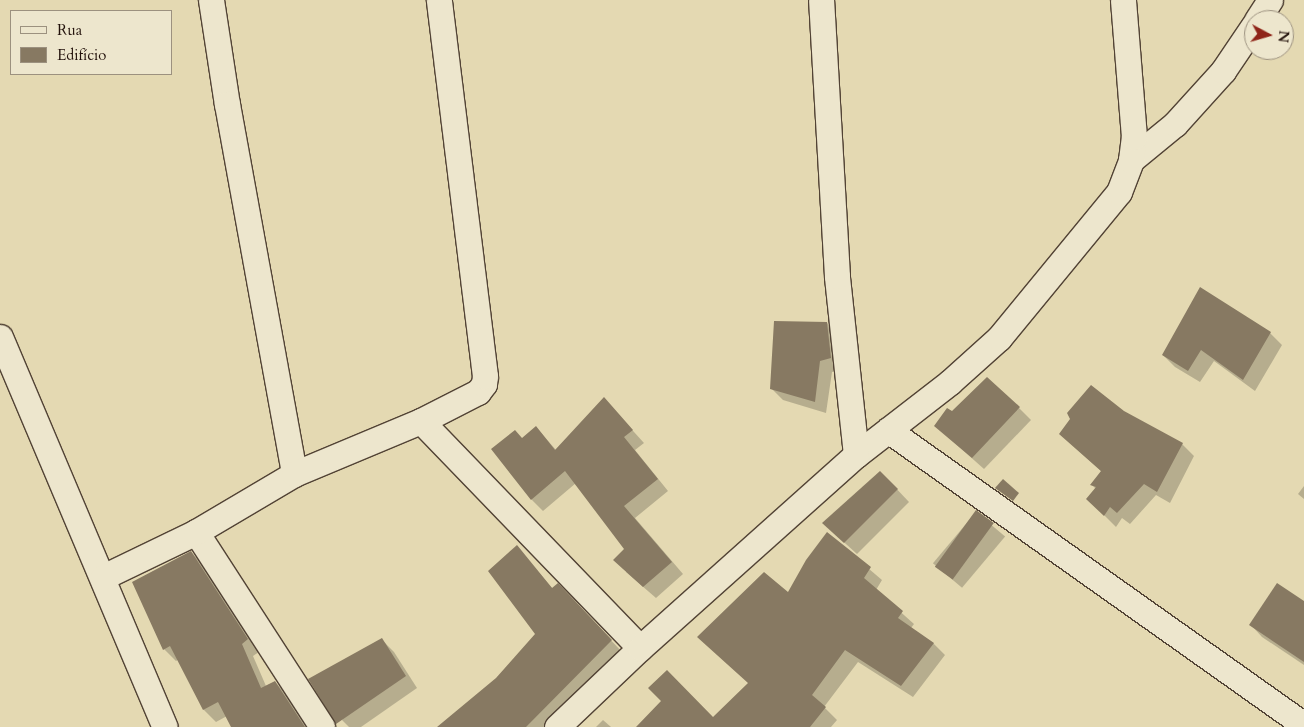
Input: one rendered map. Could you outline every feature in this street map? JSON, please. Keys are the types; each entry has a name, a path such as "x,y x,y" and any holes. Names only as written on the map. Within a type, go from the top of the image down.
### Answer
{"street":[{"path":"211,0 227,104 294,474"},
{"path":"104,577 196,532 294,474 421,422 478,392 484,384 485,376 439,0"},
{"path":"821,0 837,276 856,455"},
{"path":"557,727 640,648 856,455 950,382 1000,338 1119,192 1131,160 1134,137 1123,0"},
{"path":"1131,160 1174,124 1193,104 1223,70 1244,40"},
{"path":"0,337 104,577 165,727"},
{"path":"421,422 640,648"},
{"path":"888,430 1304,725"},
{"path":"196,532 322,727"}],"building":[{"path":"1200,287 1271,332 1243,380 1201,350 1188,371 1162,355"},
{"path":"774,321 827,322 831,358 820,361 815,402 770,389"},
{"path":"987,377 1020,407 972,458 934,426 947,408 952,411"},
{"path":"1091,385 1124,411 1183,443 1157,492 1144,484 1117,513 1110,507 1104,516 1086,499 1096,487 1090,485 1101,471 1059,434 1070,419 1067,413"},
{"path":"604,397 633,430 624,437 658,479 624,506 672,562 643,587 613,560 624,549 565,471 531,500 491,449 515,430 522,438 536,426 555,450"},
{"path":"880,471 898,489 844,543 822,523"},
{"path":"1003,479 1019,493 1013,501 995,488"},
{"path":"976,510 994,523 953,580 935,567"},
{"path":"827,532 871,567 864,578 903,611 898,618 934,643 901,686 845,650 812,695 826,707 810,727 636,727 661,701 648,688 667,670 713,717 748,683 697,637 764,572 788,592 806,560"},
{"path":"517,545 552,588 558,583 612,640 526,727 437,727 496,678 535,634 488,571"},
{"path":"191,551 248,639 242,644 261,688 275,681 305,727 231,727 218,702 203,710 170,646 163,650 132,582"},
{"path":"1277,583 1304,601 1304,662 1249,625"},
{"path":"382,638 406,676 336,724 308,679"}]}
